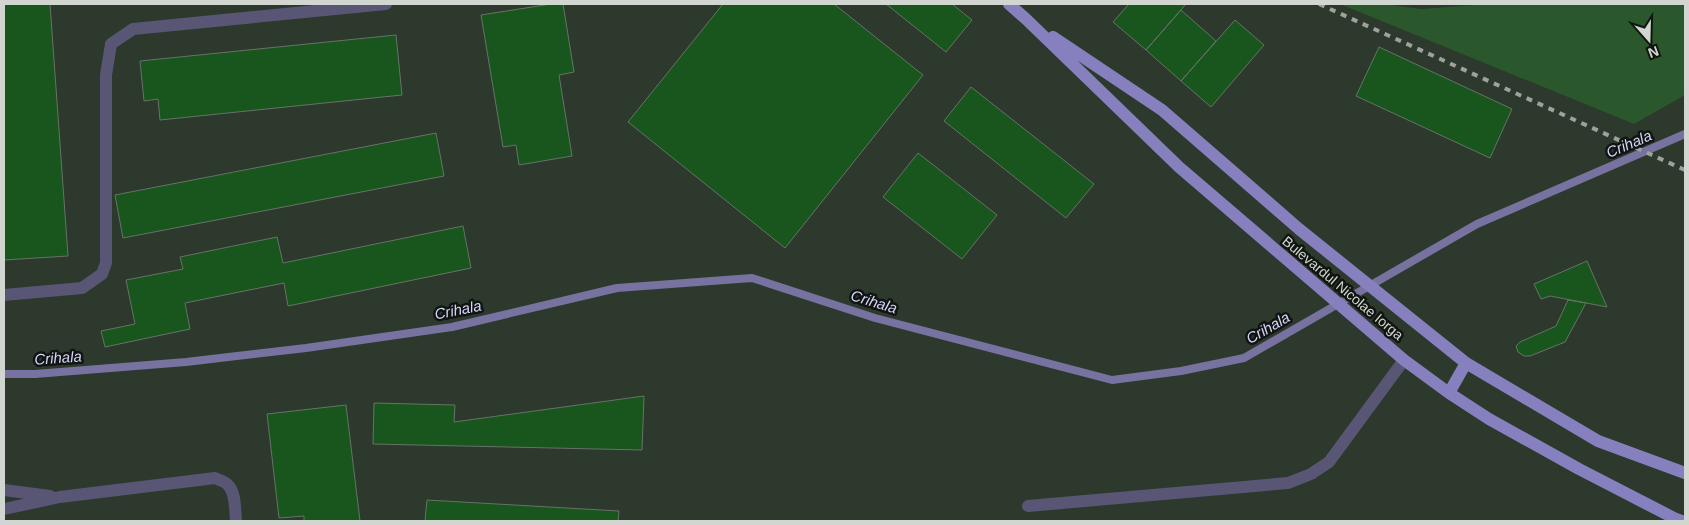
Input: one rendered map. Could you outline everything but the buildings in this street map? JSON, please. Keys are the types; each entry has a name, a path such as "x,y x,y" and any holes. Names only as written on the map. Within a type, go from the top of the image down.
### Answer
{"main road":[{"name":"Bulevardul Nicolae Iorga","path":"1009,4 1178,167 1404,360 1449,393 1489,418 1579,470 1682,521"},
{"name":"Bulevardul Nicolae Iorga","path":"1026,19 1162,110 1299,229 1410,320 1466,363 1598,441 1685,473"},
{"path":"1449,393 1466,363"}],"lane":[{"path":"4,295 82,288 102,274 106,263 106,75 111,44 133,29 386,4"},
{"path":"1028,506 1288,483 1311,474 1329,462 1404,360"},
{"path":"4,508 60,497 215,478 231,488 236,521"},
{"path":"4,490 60,497"}],"shaded area":[{"path":"4,4 1685,4 1685,521 4,521"}],"green space":[{"path":"1340,4 1383,4 1421,9 1489,4 1685,4 1685,95 1634,124"}],"waterway":[{"name":"Crihala","path":"4,374 35,374 186,362 306,348 452,327 617,288 752,278 875,318 1112,380 1181,371 1244,358 1477,224 1685,134"}],"railway":[{"path":"1319,4 1685,170"}]}
